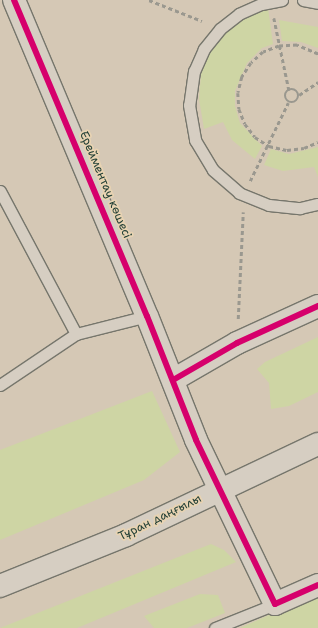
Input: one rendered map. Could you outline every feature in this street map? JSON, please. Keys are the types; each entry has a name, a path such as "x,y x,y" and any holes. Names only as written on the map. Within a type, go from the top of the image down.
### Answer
{"street":[{"name":"Ерейментау көшесі","path":"14,0 147,316 196,440 275,604"},
{"path":"172,380 237,343 318,306"},
{"name":"Тұран даңғылы","path":"0,586 126,535 220,489 318,444"},
{"path":"275,604 318,584"}],"lane":[{"path":"282,0 261,4 239,14 220,29 204,48 194,71 189,105 195,140 213,170 244,195 269,205 300,208 318,204"},
{"path":"303,0 318,4"},
{"path":"0,191 76,334"},
{"path":"0,385 76,334 147,316"},
{"path":"215,628 275,604"}],"path":[{"path":"149,0 202,21"},
{"path":"280,14 273,14 278,46 289,90"},
{"path":"318,54 296,45 278,46 264,52 251,63 242,77 238,93 239,109 245,124 255,137 269,146 287,150 304,148 318,142"},
{"path":"288,103 297,102 299,94 318,82"},
{"path":"237,343 244,195 269,146 288,103 285,95 289,90"},
{"path":"289,90 299,94"}],"green space":[{"path":"268,8 273,44 262,48 247,63 235,91 235,106 240,123 262,146 255,159 232,140 223,122 204,129 199,99 201,74 211,49 232,26 252,13"},
{"path":"279,20 318,27 318,48 301,42 282,41"},
{"path":"318,147 318,177 314,167 283,171 264,165 271,149 289,154"},
{"path":"318,337 318,392 289,406 271,409 269,383 257,369 265,362"},
{"path":"152,391 180,452 144,480 0,540 0,450"},
{"path":"211,544 224,550 236,562 77,628 0,628"},
{"path":"318,593 318,628 240,628"},
{"path":"200,594 218,595 225,613 187,628 154,628 144,616"}],"cycle path":[{"path":"14,0 147,316 196,440 275,604 318,585"},
{"path":"173,380 237,343 318,306"}]}
